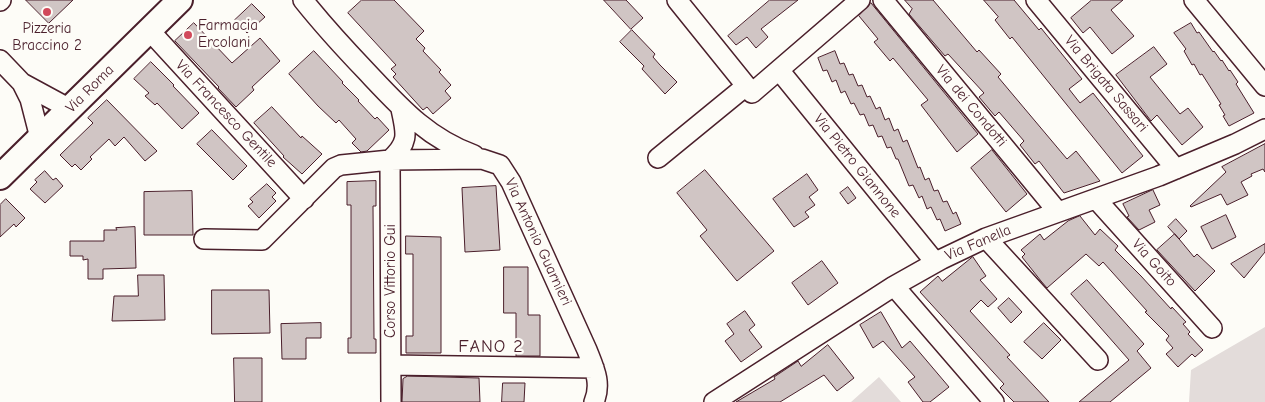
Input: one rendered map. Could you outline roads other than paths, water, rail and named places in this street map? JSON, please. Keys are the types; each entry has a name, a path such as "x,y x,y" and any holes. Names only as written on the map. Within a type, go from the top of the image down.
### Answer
{"main road":[{"name":"Via Roma","path":"0,177 180,0"}],"street":[{"path":"303,0 325,28 401,108 431,134 456,149 482,159"},
{"path":"677,0 749,90"},
{"path":"658,158 779,70 860,0"},
{"name":"Via dei Condotti","path":"884,0 1058,212"},
{"name":"Via Brigata Sassari","path":"1036,0 1176,169"},
{"path":"1194,0 1265,86"},
{"name":"Via Francesco Gentile","path":"149,30 304,199"},
{"path":"0,60 26,91 63,115"},
{"name":"Via Pietro Giannone","path":"779,70 935,262"},
{"path":"26,91 40,138"},
{"path":"401,108 407,135 416,149 429,159 433,148 431,134"},
{"name":"Via Fanella","path":"714,402 894,286 935,262 986,238 1176,169 1265,129"},
{"path":"390,160 401,151 407,135"},
{"name":"Via Antonio Guarnieri","path":"204,239 262,240 334,168 341,165 390,160 429,159 482,159 500,165 508,175 598,377 598,392 594,402"},
{"name":"Corso Vittorio Gui","path":"390,160 391,402"},
{"name":"Via Goito","path":"1096,199 1212,328"},
{"path":"986,238 1098,360"},
{"path":"894,286 994,402"},
{"path":"391,365 594,368"}],"place":[{"name":"Pizzeria Braccino 2","path":"47,12"},
{"name":"Farmacia Ercolani","path":"188,35"}],"district":[{"name":"FANO 2","path":"491,347"}]}
